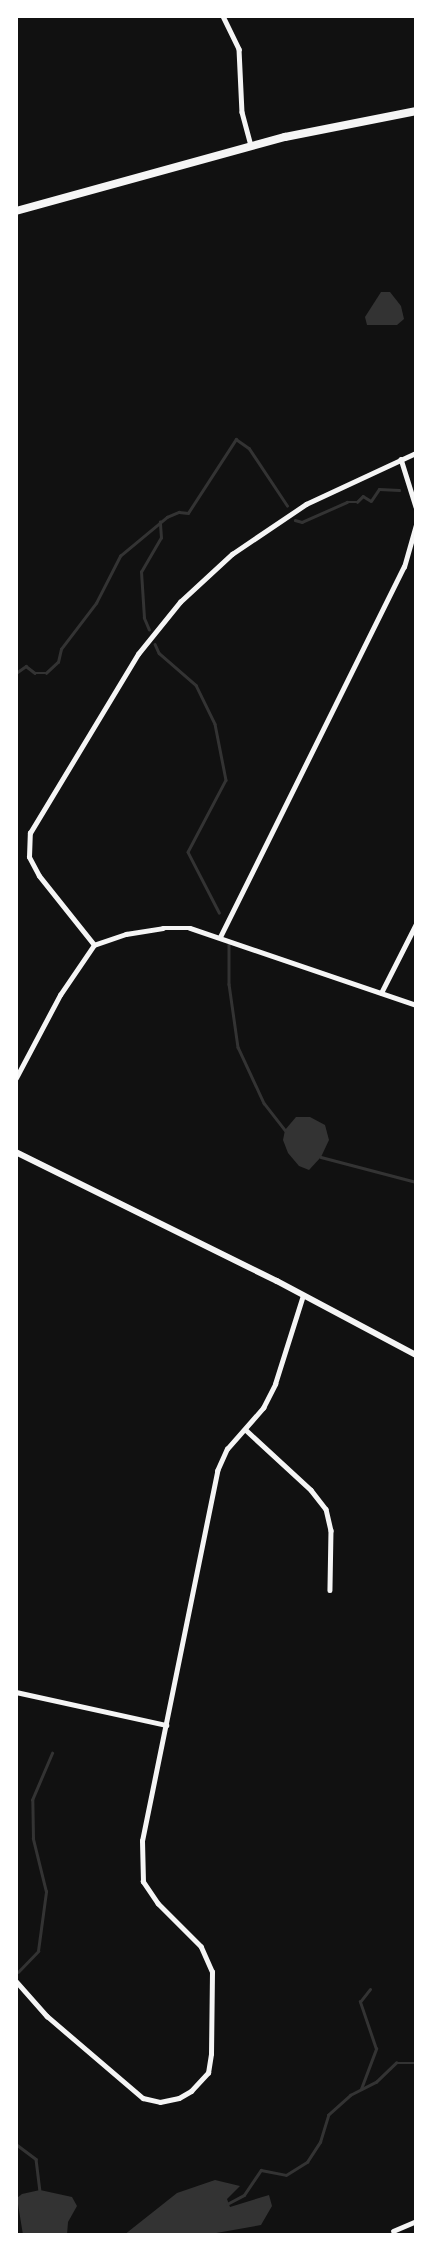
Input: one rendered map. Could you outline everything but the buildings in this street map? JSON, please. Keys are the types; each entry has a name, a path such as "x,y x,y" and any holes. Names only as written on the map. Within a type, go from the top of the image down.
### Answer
{"main road":[{"path":"16,211 334,125 416,111"}],"street":[{"path":"223,16 239,49 242,112 251,146"},
{"path":"94,945 39,876 28,857 30,832 138,654 180,602 232,554 306,504 416,453"},
{"path":"400,459 416,507"},
{"path":"220,937 404,567 416,525"},
{"path":"381,993 416,924"},
{"path":"16,1078 60,995 94,945 126,934 163,928 190,928 416,1005"},
{"path":"16,1152 303,1295 416,1355"},
{"path":"16,1981 47,2016 143,2098 160,2102 180,2098 191,2091 208,2073 212,2054 212,1993 208,1959 193,1937 158,1904 143,1882 140,1866 142,1841 217,1471 227,1449 246,1430 263,1408 275,1384 303,1295"},
{"path":"246,1430 311,1490 326,1509 331,1530 330,1590"},
{"path":"16,1692 166,1725"},
{"path":"393,2231 416,2221"}],"shaded area":[{"path":"381,292 390,292 401,306 404,319 397,325 367,325 365,317"},
{"path":"296,1117 310,1117 325,1125 329,1140 321,1157 309,1170 299,1166 288,1153 283,1140 285,1130"},
{"path":"215,2180 240,2186 227,2199 230,2207 269,2195 272,2206 261,2225 205,2235 124,2235 177,2193"},
{"path":"40,2190 72,2197 77,2206 68,2222 67,2235 23,2235 17,2198 22,2194"}],"waterway":[{"path":"16,673 26,666 35,673 46,673 58,662 61,649 96,603 120,556 167,517 179,512 188,513 236,439 249,448 287,505"},
{"path":"295,520 302,522 347,502 357,502 363,496 371,501 379,489 399,490"},
{"path":"149,630 144,618 141,572 161,538 160,522"},
{"path":"155,644 159,653 196,685 215,724 226,780 188,852 219,912"},
{"path":"229,945 229,984 238,1047 264,1103 285,1130"},
{"path":"321,1157 416,1182"},
{"path":"18,1972 38,1951 46,1892 33,1839 32,1800 52,1753"},
{"path":"361,2089 376,2049 360,2002 370,1989"},
{"path":"227,2204 244,2195 261,2170 286,2175 307,2162 320,2142 328,2115 350,2095 376,2082 396,2063 416,2063"},
{"path":"16,2144 36,2159 40,2190"}]}
